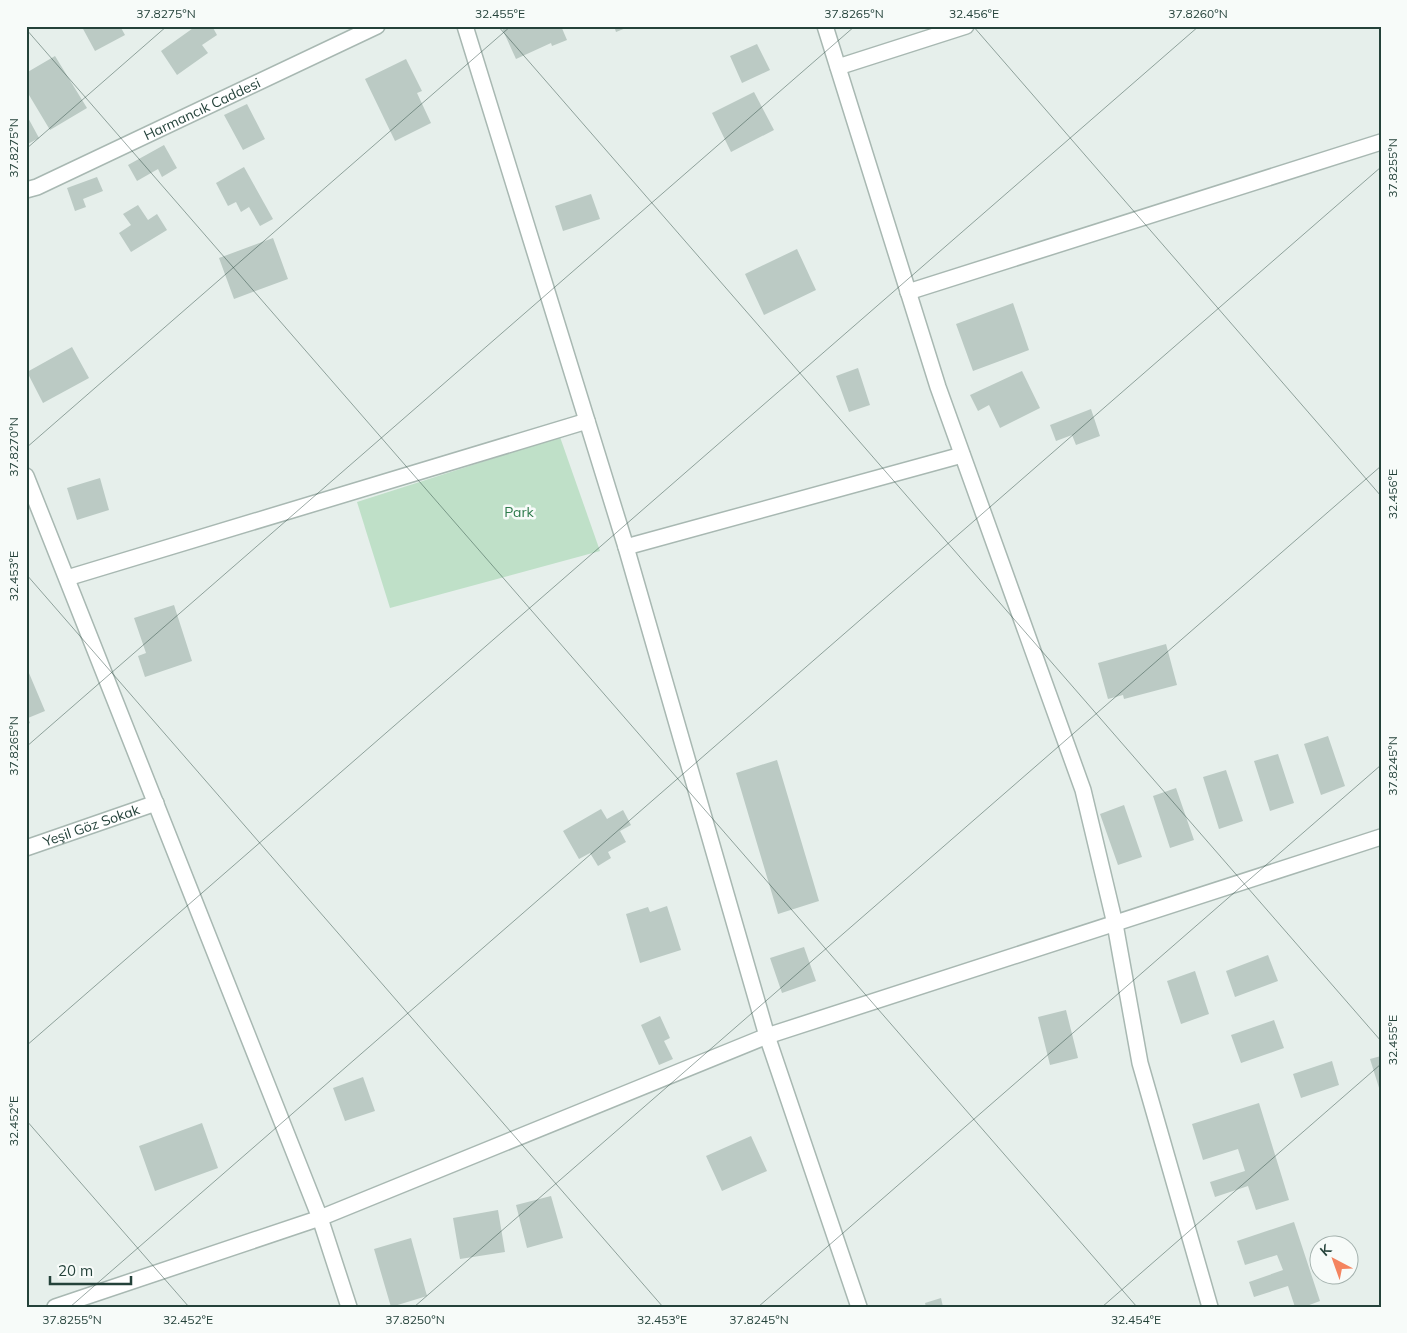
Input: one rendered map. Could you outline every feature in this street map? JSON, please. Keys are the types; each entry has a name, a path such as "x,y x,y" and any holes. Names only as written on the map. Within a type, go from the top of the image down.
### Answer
{"street":[{"name":"Harmancık Caddesi","path":"30,187 351,32 377,26"},
{"path":"465,26 626,548 767,1036 859,1307"},
{"path":"825,26 938,387 1083,790 1115,924 1140,1064 1210,1307"},
{"path":"838,67 966,26"},
{"path":"908,292 1381,142"},
{"path":"67,578 587,421"},
{"path":"626,548 962,455"},
{"path":"26,476 320,1218 349,1307"},
{"name":"Yeşil Göz Sokak","path":"26,848 156,803"},
{"path":"55,1307 320,1218 767,1036 1381,837"}],"green space":[{"name":"Park","path":"560,437 600,551 390,608 357,502"}],"building":[{"path":"120,26 125,35 95,51 82,27"},
{"path":"196,26 212,26 217,35 202,45 208,53 177,75 161,51"},
{"path":"501,26 561,26 567,40 552,46 551,43 516,59"},
{"path":"614,26 631,26 616,32"},
{"path":"757,44 770,70 742,83 730,56"},
{"path":"55,56 87,108 50,130 26,90 26,73"},
{"path":"406,59 422,91 417,93 431,123 395,141 365,79"},
{"path":"754,92 774,130 731,152 712,113"},
{"path":"247,104 265,139 243,150 224,115"},
{"path":"26,114 39,138 26,145"},
{"path":"164,145 177,168 162,177 158,169 137,181 128,165"},
{"path":"244,167 273,219 260,226 249,207 241,212 236,202 228,206 216,183"},
{"path":"97,177 103,191 83,199 86,207 75,211 67,188"},
{"path":"591,194 600,219 563,231 555,206"},
{"path":"138,205 148,220 157,214 167,230 131,252 119,233 131,225 123,214"},
{"path":"273,238 288,279 234,299 219,258"},
{"path":"797,249 816,290 764,315 745,274"},
{"path":"1013,303 1029,350 973,371 956,324"},
{"path":"72,347 89,378 43,403 27,372"},
{"path":"858,368 870,405 849,412 836,376"},
{"path":"1022,371 1040,408 1000,428 989,405 978,411 970,395"},
{"path":"1091,409 1100,436 1076,445 1072,435 1056,441 1050,425"},
{"path":"100,478 109,510 77,520 67,488"},
{"path":"174,605 192,661 145,677 138,656 146,653 134,618"},
{"path":"1166,644 1177,685 1124,699 1123,695 1108,699 1098,663"},
{"path":"26,666 45,711 28,718 30,723 26,725"},
{"path":"1328,736 1345,786 1321,795 1304,744"},
{"path":"1278,754 1294,803 1270,811 1254,761"},
{"path":"777,760 819,901 778,914 736,773"},
{"path":"1226,770 1243,821 1219,829 1203,777"},
{"path":"1176,788 1194,840 1170,848 1153,796"},
{"path":"1124,805 1142,857 1118,865 1100,814"},
{"path":"601,809 607,819 623,810 631,825 620,831 626,842 608,852 611,858 598,866 590,853 579,859 563,831"},
{"path":"667,906 681,950 640,963 626,914 648,907 650,912"},
{"path":"804,947 816,981 782,993 770,958"},
{"path":"1268,955 1278,981 1235,997 1226,971"},
{"path":"1195,971 1209,1014 1181,1024 1167,981"},
{"path":"1066,1010 1078,1058 1050,1065 1038,1017"},
{"path":"660,1016 670,1038 664,1041 673,1059 659,1065 641,1025"},
{"path":"1274,1020 1284,1048 1241,1063 1231,1035"},
{"path":"1381,1056 1381,1091 1380,1091 1370,1059"},
{"path":"1332,1061 1339,1085 1301,1098 1293,1074"},
{"path":"363,1077 375,1111 345,1121 333,1088"},
{"path":"1259,1103 1289,1200 1256,1210 1248,1186 1215,1197 1210,1182 1245,1171 1238,1149 1203,1160 1192,1124"},
{"path":"202,1123 218,1168 155,1191 139,1146"},
{"path":"751,1136 767,1171 722,1191 706,1156"},
{"path":"551,1196 563,1238 527,1248 516,1205"},
{"path":"498,1210 505,1252 460,1259 453,1218"},
{"path":"1294,1222 1310,1271 1310,1286 1315,1286 1320,1301 1304,1307 1295,1307 1288,1286 1254,1297 1249,1282 1283,1270 1277,1255 1245,1265 1237,1241"},
{"path":"411,1238 427,1296 391,1307 374,1249"},
{"path":"941,1298 943,1307 926,1307 925,1303"}]}
